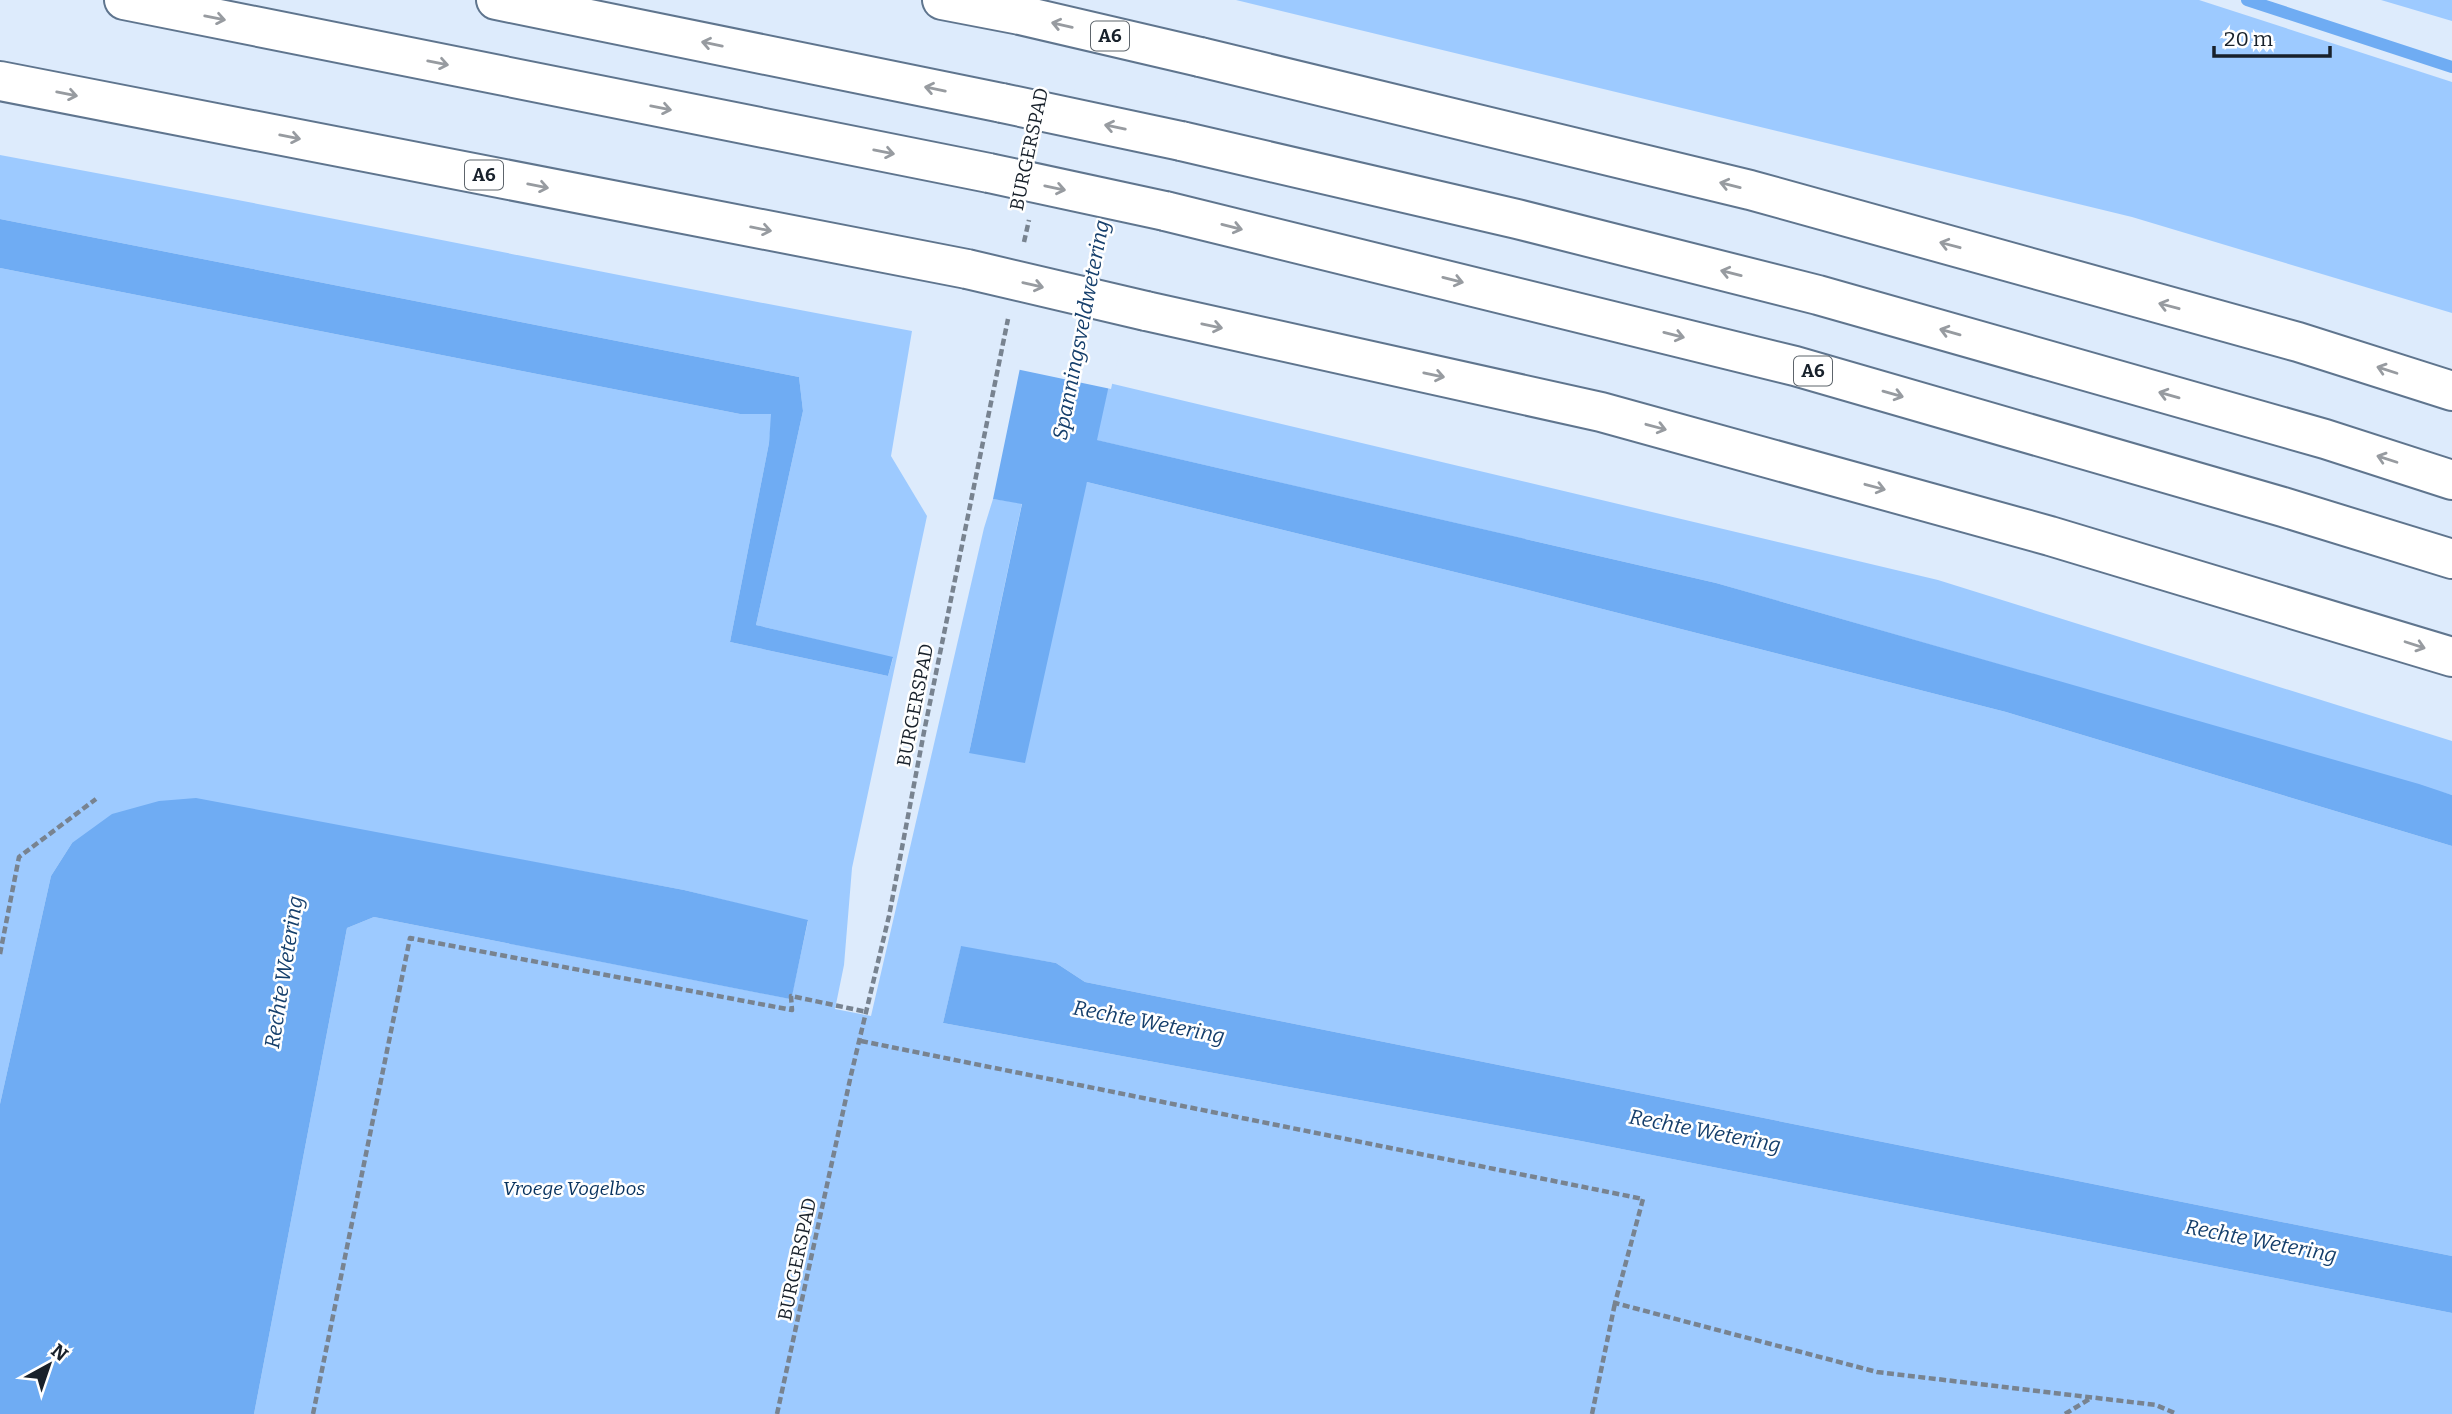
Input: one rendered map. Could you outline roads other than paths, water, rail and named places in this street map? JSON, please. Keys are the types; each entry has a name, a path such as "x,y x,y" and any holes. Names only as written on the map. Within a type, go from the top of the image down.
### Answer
{"highway":[{"name":"A6","path":"124,0 989,173 1166,211 1795,366 2283,507 2452,559"},
{"path":"496,0 1181,141 1517,219 1818,295 2325,439 2452,480"},
{"name":"A6","path":"943,0 1200,57 1750,190 2298,342 2452,391"},
{"name":"A6","path":"0,81 967,269 1601,412 2050,536 2452,657"}],"water":[{"name":"Spanningsveldwetering","path":"1096,0 1193,0 1097,440 1716,583 2419,784 2452,795 2452,846 2006,712 1516,587 1087,482 1025,763 969,753 1022,504 993,499"},
{"path":"0,219 799,377 803,411 756,625 893,657 888,676 730,642 769,443 771,414 740,414 0,268"},
{"name":"Rechte Wetering","path":"196,798 684,890 808,920 791,1001 374,917 347,928 254,1414 0,1414 0,1104 51,876 72,843 112,814 159,801"},
{"name":"Rechte Wetering","path":"961,946 1056,963 1085,982 2452,1256 2452,1313 1581,1141 943,1023"}],"waterway":[{"path":"2247,0 2452,67"}],"park label":[{"name":"Vroege Vogelbos","path":"574,1188"}]}
